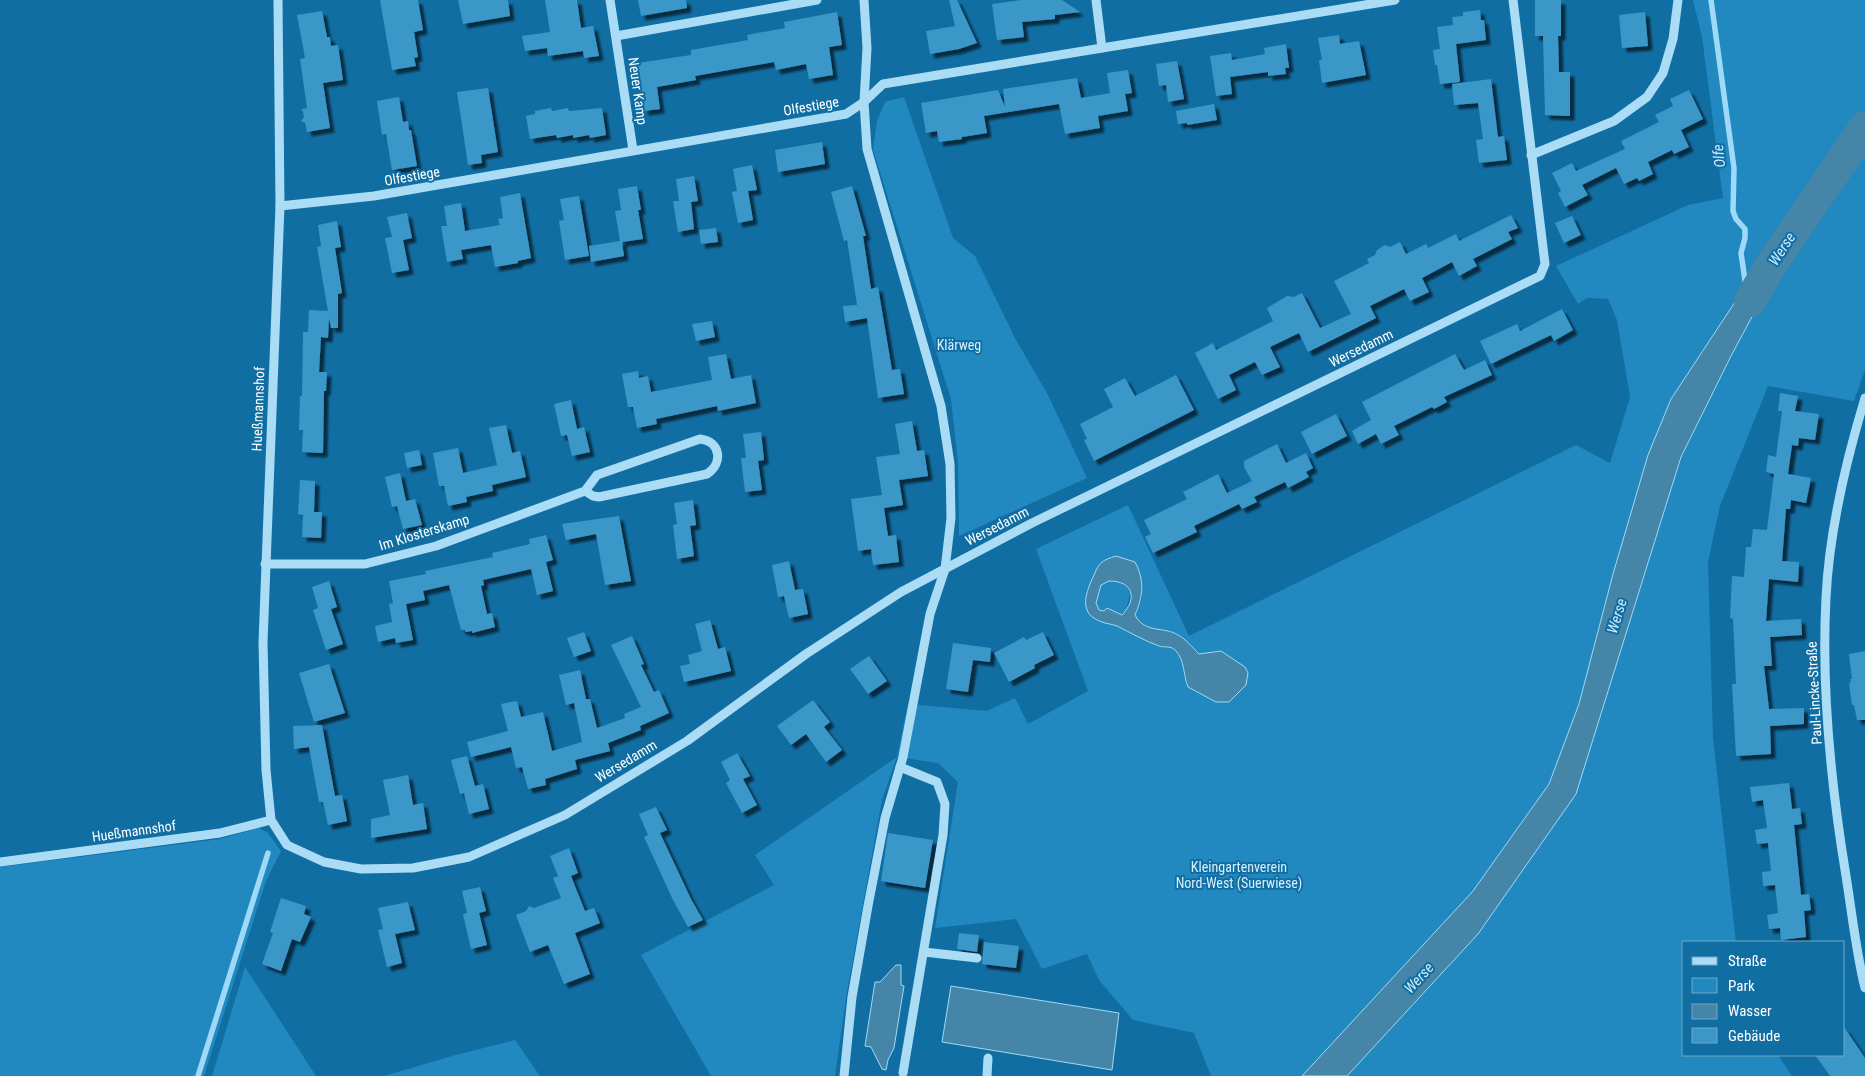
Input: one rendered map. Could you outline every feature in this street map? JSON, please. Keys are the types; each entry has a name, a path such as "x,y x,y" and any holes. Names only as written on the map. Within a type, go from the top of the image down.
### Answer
{"street":[{"name":"Hueßmannshof","path":"278,0 280,206 263,642 266,770 270,820 287,845"},
{"name":"Neuer Kamp","path":"610,0 633,150"},
{"path":"616,36 818,0"},
{"path":"844,1076 852,997 868,906 885,818 903,757 930,614 945,569 951,518 950,464 941,406 867,150 864,102 867,48 864,0"},
{"path":"1096,0 1102,48"},
{"name":"Olfestiege","path":"280,206 382,195 846,114 864,102 883,84 1395,0"},
{"name":"Wersedamm","path":"287,845 324,862 361,869 413,868 469,857 565,815 687,741 806,654 901,592 1032,523 1540,276 1545,264 1513,0"},
{"path":"1531,154 1614,121 1646,98 1663,73 1673,39 1678,0"},
{"name":"Paul-Lincke-Straße","path":"1865,398 1853,440 1834,528 1826,596 1824,665 1831,760 1840,838 1865,988"},
{"name":"Im Klosterskamp","path":"265,564 365,564 436,546 585,491 597,474 700,439 708,440 714,445 718,462 715,469 707,474 599,497 585,491"},
{"path":"900,767 937,782 945,804 943,835 903,1073"},
{"name":"Hueßmannshof","path":"0,862 220,833 270,820"},
{"path":"924,952 977,958"},
{"path":"987,1076 988,1058"}],"green space":[{"name":"Kleingartenverein Nord-West (Suerwiese)","path":"1693,0 1865,0 1865,370 1854,401 1768,386 1720,506 1708,562 1713,738 1736,941 1682,941 1682,1056 1779,1056 1792,1076 1347,1076 1478,934 1575,794 1681,457 1761,300 1772,263 1737,299 1671,399 1613,574 1579,704 1549,784 1473,891 1302,1076 1211,1076 1194,1033 1133,1020 1099,980 1087,954 1042,969 1016,919 935,928 958,782 938,763 897,757 908,704 987,711 1015,698 1028,724 1088,691 1036,549 1128,505 1189,636 1576,445 1610,463 1630,397 1617,320 1608,299 1587,298 1578,304 1556,266 1688,205 1723,198 1702,37","holes":["1135,562 1142,597 1135,615 1148,627 1180,636 1205,659 1246,685 1229,702 1185,679 1182,660 1176,651 1171,647 1161,647 1113,624 1101,622 1086,590"]},
{"name":"Klärweg","path":"904,97 953,238 975,256 1016,340 1048,395 1087,478 959,536 958,463 951,399 873,150 877,121 885,102"},
{"path":"1109,581 1122,583 1131,591 1126,610 1121,615 1108,608 1104,611 1099,610 1096,603 1101,585"},
{"path":"897,757 882,800 847,992 835,1076 711,1076 641,955 774,885 755,855"},
{"path":"259,828 268,833 281,851 266,881 204,1076 0,1076 0,867 220,839"},
{"path":"245,967 316,1076 212,1076"},
{"path":"515,1040 540,1076 384,1076 452,1056"}],"water":[{"path":"1773,262 1761,300 1681,457 1576,794 1478,934 1347,1076 1302,1076 1473,891 1549,784 1579,704 1613,574 1648,455 1671,399 1737,299"},
{"path":"1116,556 1135,562 1138,569 1142,588 1135,615 1139,621 1149,627 1173,632 1187,641 1199,654 1221,651 1245,667 1248,673 1246,685 1229,702 1216,702 1188,687 1181,659 1174,649 1161,647 1117,626 1104,623 1089,614 1086,608 1086,595 1096,571 1105,560","holes":["1109,581 1128,587 1131,597 1130,603 1122,615 1107,608 1104,611 1099,610 1096,603 1101,585"]},
{"path":"896,965 901,965 901,985 904,986 894,1048 888,1060 886,1070 882,1069 871,1047 865,1046 875,982 880,982"},
{"path":"951,986 1119,1013 1112,1070 942,1042"}],"building":[{"path":"380,0 418,0 423,30 414,32 418,57 414,58 416,66 392,70"},
{"path":"458,0 508,0 510,16 463,24"},
{"path":"545,0 577,0 581,28 593,26 599,56 584,58 583,51 548,56 547,48 525,51 522,36 550,32"},
{"path":"638,0 686,0 687,8 641,16"},
{"path":"949,0 957,0 977,43 959,49 930,54 926,31 955,26"},
{"path":"1021,0 1062,0 1080,12 1055,15 1055,19 1022,22 1024,37 997,40 992,4"},
{"path":"1535,0 1561,0 1561,36 1558,36 1559,72 1570,72 1570,116 1545,115 1543,36 1535,36"},
{"path":"1480,10 1481,20 1484,20 1486,40 1456,44 1460,82 1440,84 1433,50 1440,49 1437,27 1453,25 1452,17 1463,16 1463,12"},
{"path":"322,11 327,37 330,37 331,46 338,45 343,80 323,83 330,128 307,132 305,123 301,121 304,117 302,109 307,108 300,59 305,58 297,15"},
{"path":"837,12 842,45 829,47 833,75 809,79 806,64 776,70 774,62 695,76 696,80 657,87 660,109 644,111 638,63 691,55 691,50 748,40 747,35 785,28 784,22"},
{"path":"1645,12 1648,46 1622,48 1619,15"},
{"path":"1339,35 1340,44 1359,41 1366,75 1322,83 1319,60 1322,60 1318,38"},
{"path":"1286,44 1289,68 1285,68 1286,74 1268,76 1268,72 1230,77 1232,94 1216,96 1210,56 1231,53 1232,60 1265,54 1264,48"},
{"path":"1177,61 1184,99 1168,102 1166,85 1159,86 1156,64"},
{"path":"1128,70 1132,93 1125,94 1128,111 1098,116 1100,128 1065,134 1059,104 984,116 987,133 962,137 962,139 939,142 937,131 926,133 921,103 998,90 1005,107 1003,89 1077,78 1081,98 1110,93 1107,73"},
{"path":"1491,79 1498,137 1504,136 1507,160 1479,163 1476,140 1483,139 1478,103 1454,105 1452,84"},
{"path":"488,88 498,152 481,155 482,163 468,165 457,92"},
{"path":"1689,90 1703,119 1681,130 1689,147 1674,154 1672,150 1648,162 1653,174 1639,181 1637,178 1624,184 1616,168 1582,185 1588,195 1565,207 1558,193 1561,191 1552,173 1572,163 1576,171 1625,149 1621,141 1659,122 1655,115 1673,106 1670,99"},
{"path":"399,97 403,122 408,121 409,130 411,130 417,166 392,170 386,134 382,135 377,101"},
{"path":"1214,104 1217,120 1187,125 1187,123 1178,124 1176,111"},
{"path":"551,108 552,111 568,108 569,111 602,108 606,135 590,138 589,135 573,138 573,135 557,138 556,135 530,139 526,116 535,114 535,111"},
{"path":"822,142 825,164 778,172 775,150"},
{"path":"752,165 757,190 748,191 753,220 738,223 732,192 737,191 733,169"},
{"path":"694,176 698,201 691,202 694,229 678,232 673,201 679,201 676,179"},
{"path":"637,186 641,210 638,210 643,239 622,242 624,256 591,262 589,246 620,241 615,211 621,210 618,189"},
{"path":"852,186 866,236 863,236 871,289 878,287 892,370 900,369 904,394 878,398 867,318 845,322 843,306 857,305 847,240 844,241 831,192"},
{"path":"520,193 531,258 518,261 518,263 495,267 491,245 461,250 463,259 447,262 441,226 447,226 444,206 461,203 465,231 500,225 498,219 503,218 500,197"},
{"path":"579,196 589,256 565,260 559,221 564,220 560,199"},
{"path":"407,213 412,238 403,240 409,270 392,273 385,238 392,237 387,217"},
{"path":"1511,215 1518,228 1508,232 1512,239 1473,259 1477,266 1459,276 1452,262 1422,278 1429,292 1410,301 1404,289 1370,306 1376,318 1308,352 1299,333 1270,347 1280,367 1262,375 1255,362 1229,375 1236,390 1218,399 1195,353 1213,343 1216,350 1273,321 1267,308 1287,296 1294,297 1302,293 1320,328 1351,314 1334,281 1369,263 1367,259 1375,255 1377,250 1385,245 1390,247 1400,242 1406,254 1426,244 1428,248 1456,234 1459,241"},
{"path":"1572,216 1581,235 1564,243 1555,223"},
{"path":"337,221 341,247 335,248 342,293 338,294 338,328 331,328 329,318 328,338 321,337 319,372 327,372 326,391 324,391 323,453 302,452 303,430 299,430 300,396 302,396 303,332 308,332 309,310 328,311 317,247 321,246 318,225"},
{"path":"716,228 718,242 701,244 699,230"},
{"path":"1562,309 1573,330 1554,341 1551,335 1491,364 1480,341 1517,324 1520,331"},
{"path":"712,321 715,337 696,341 692,324"},
{"path":"726,354 731,379 751,375 756,403 718,411 717,406 656,419 657,424 637,428 633,407 628,407 622,374 638,371 639,378 648,376 651,392 712,380 708,357"},
{"path":"1455,354 1464,370 1485,360 1492,375 1444,397 1447,402 1434,409 1432,407 1394,426 1399,435 1381,444 1376,434 1358,444 1352,431 1371,420 1362,402"},
{"path":"1176,375 1194,410 1094,461 1084,440 1087,439 1080,424 1113,407 1104,389 1125,378 1135,396"},
{"path":"1780,393 1798,396 1795,411 1819,414 1815,440 1799,438 1798,446 1792,445 1788,474 1811,478 1806,503 1791,500 1790,509 1786,509 1782,561 1799,562 1798,582 1769,579 1766,621 1801,619 1802,635 1770,637 1772,666 1764,666 1769,709 1804,708 1804,724 1770,726 1771,754 1736,756 1732,684 1736,684 1733,619 1730,618 1732,576 1744,577 1746,547 1751,547 1753,529 1767,530 1774,474 1766,472 1768,455 1776,457 1782,411 1778,411"},
{"path":"571,400 577,429 584,427 590,452 572,456 567,435 561,436 554,404"},
{"path":"1336,414 1347,436 1312,454 1301,432"},
{"path":"912,421 917,451 924,450 928,476 899,480 903,505 884,508 888,536 896,535 899,562 873,565 871,549 858,551 851,499 882,495 876,457 900,454 895,424"},
{"path":"506,425 512,453 520,451 526,477 492,485 493,491 466,497 467,502 448,506 444,486 439,486 433,453 458,448 463,473 497,465 489,428"},
{"path":"761,432 764,460 758,461 762,490 745,492 741,458 746,458 743,434"},
{"path":"1277,444 1286,463 1306,453 1313,468 1306,472 1309,477 1288,488 1285,482 1254,497 1257,502 1242,509 1239,504 1194,526 1197,532 1153,553 1145,537 1151,534 1144,520 1187,499 1183,492 1218,474 1227,493 1252,481 1244,467 1244,461"},
{"path":"419,450 422,465 407,468 404,453"},
{"path":"400,473 406,501 415,499 422,525 403,529 397,506 392,507 385,477"},
{"path":"300,480 315,481 314,512 322,512 321,538 302,537 303,515 298,514"},
{"path":"693,500 696,525 690,526 694,556 677,559 673,525 677,524 674,503"},
{"path":"619,516 631,581 605,585 596,534 566,540 562,524"},
{"path":"546,535 553,560 546,562 553,591 537,595 531,569 483,580 484,585 481,586 487,614 492,613 495,627 472,633 472,631 465,632 465,630 461,630 449,585 423,591 425,600 406,604 413,640 396,643 395,638 378,642 375,626 392,622 389,604 393,603 389,581 426,574 425,571 493,557 492,553 530,544 529,539"},
{"path":"789,561 795,590 803,589 808,614 789,618 784,596 778,597 772,565"},
{"path":"329,581 337,607 331,609 343,644 326,650 313,610 318,608 312,587"},
{"path":"710,620 718,649 725,647 731,671 684,682 680,666 690,664 688,655 702,651 695,624"},
{"path":"584,632 591,651 574,657 567,638"},
{"path":"1043,632 1054,655 1034,665 1035,668 1009,682 994,653 1024,637 1026,640"},
{"path":"632,636 644,664 641,665 654,692 659,690 669,713 640,726 641,730 608,743 610,751 575,760 577,769 545,779 546,785 528,789 522,767 516,768 511,747 471,757 467,742 508,731 501,704 517,701 521,717 543,712 552,751 582,742 574,703 566,705 559,675 580,670 586,699 590,699 597,728 625,718 624,714 641,707 611,645"},
{"path":"953,643 991,648 990,662 973,660 968,692 946,689"},
{"path":"1865,651 1865,720 1857,720 1854,705 1852,705 1849,683 1851,682 1850,679 1852,679 1849,654"},
{"path":"869,656 887,681 868,694 850,669"},
{"path":"329,664 345,713 314,722 299,673"},
{"path":"813,700 830,722 824,727 842,750 826,762 806,734 791,745 777,726"},
{"path":"322,725 335,796 342,795 347,821 328,825 323,802 319,802 309,747 294,749 293,726"},
{"path":"737,753 750,776 743,779 757,805 742,813 726,783 730,780 721,762"},
{"path":"467,756 475,786 483,784 489,809 469,814 464,793 460,794 451,760"},
{"path":"408,775 413,805 423,803 427,829 371,838 371,819 390,815 383,780"},
{"path":"1789,783 1792,809 1800,808 1802,824 1794,825 1801,895 1809,894 1811,910 1804,911 1806,937 1781,940 1780,928 1769,929 1767,915 1778,913 1775,885 1763,886 1762,872 1771,871 1768,843 1757,844 1755,830 1767,828 1763,800 1752,802 1750,787"},
{"path":"656,807 667,830 660,833 703,920 688,927 673,900 644,837 648,835 639,814"},
{"path":"888,833 933,840 925,888 881,881"},
{"path":"569,848 578,873 571,876 585,911 594,908 600,923 575,933 590,974 564,984 548,945 530,952 516,915 526,911 529,906 534,908 561,898 553,878 558,876 550,856"},
{"path":"480,887 486,911 479,913 487,945 471,949 463,914 467,913 462,891"},
{"path":"281,898 306,906 304,914 311,917 300,942 292,939 281,971 262,964 273,933 270,932"},
{"path":"408,902 415,930 395,934 402,963 387,967 378,930 383,929 378,908"},
{"path":"959,933 979,935 977,952 957,949"},
{"path":"984,942 1019,946 1016,968 982,964"},
{"path":"1845,1028 1865,1058 1865,1076 1830,1076 1816,1056 1845,1056"}],"waterway":[{"name":"Olfe","path":"1711,0 1734,168 1733,211 1736,219 1745,229 1741,253 1747,294"},
{"name":"Werse","path":"1750,301 1773,262 1865,127"},
{"path":"198,1076 268,853"}]}
